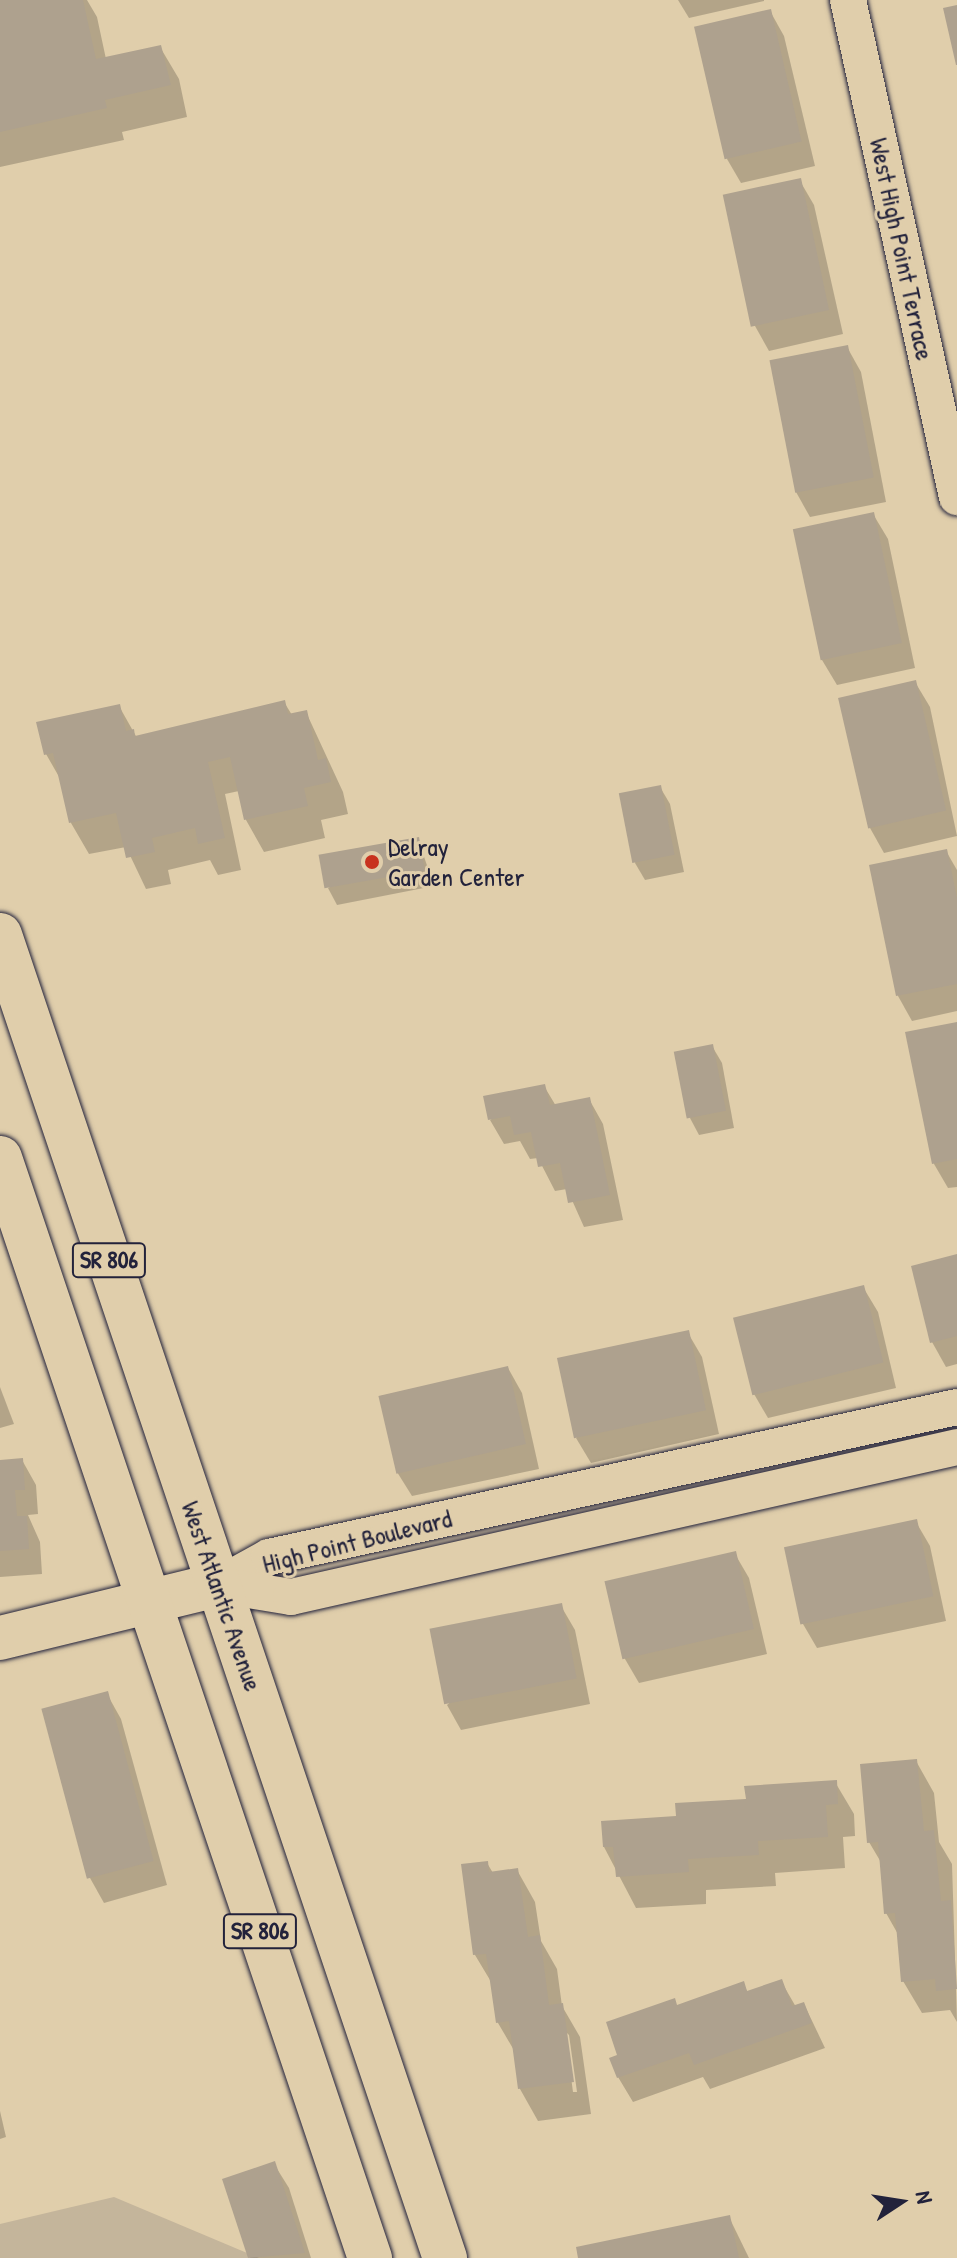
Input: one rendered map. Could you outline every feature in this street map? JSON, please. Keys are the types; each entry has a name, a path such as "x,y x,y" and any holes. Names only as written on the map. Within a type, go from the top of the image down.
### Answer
{"main road":[{"name":"West Atlantic Avenue","path":"0,935 445,2258"},
{"name":"SR 806","path":"0,1158 370,2258"},
{"path":"0,1638 218,1585"}],"street":[{"name":"West High Point Terrace","path":"848,0 957,497"},
{"name":"High Point Boulevard","path":"218,1585 269,1557 957,1407"},
{"name":"High Point Boulevard","path":"218,1585 291,1597 957,1447"}],"shaded area":[{"path":"114,2197 259,2258 0,2258 0,2224"}],"building":[{"path":"0,0 83,0 96,59 161,45 171,85 105,100 107,108 0,132"},
{"path":"957,5 957,65 956,65 943,8"},
{"path":"771,9 802,142 725,159 694,27"},
{"path":"801,178 829,310 751,327 723,195"},
{"path":"848,345 874,478 795,493 769,360"},
{"path":"874,512 902,643 821,660 793,529"},
{"path":"916,680 946,811 868,829 838,698"},
{"path":"285,700 288,714 307,710 318,760 326,758 331,782 304,788 308,806 244,820 230,757 208,762 225,838 198,844 195,828 152,838 155,852 126,858 116,813 69,823 53,753 44,755 36,722 120,704 126,731 134,729 135,736"},
{"path":"661,785 675,855 632,863 619,793"},
{"path":"419,837 425,870 324,888 319,855"},
{"path":"947,849 957,898 957,984 896,996 869,865"},
{"path":"957,1022 957,1159 932,1164 905,1032"},
{"path":"713,1044 726,1111 687,1118 674,1052"},
{"path":"545,1084 550,1105 590,1097 610,1195 568,1203 560,1163 538,1167 531,1132 514,1135 510,1116 488,1120 483,1096"},
{"path":"957,1254 957,1336 930,1343 911,1266"},
{"path":"864,1285 883,1363 752,1395 733,1318"},
{"path":"689,1330 706,1410 574,1438 557,1358"},
{"path":"508,1366 526,1444 396,1474 378,1396"},
{"path":"23,1458 25,1490 15,1490 17,1516 27,1516 29,1549 0,1551 0,1460"},
{"path":"917,1519 933,1596 800,1625 784,1547"},
{"path":"736,1551 754,1629 622,1659 604,1581"},
{"path":"562,1603 577,1679 444,1704 429,1629"},
{"path":"108,1691 154,1861 87,1879 41,1709"},
{"path":"917,1759 924,1831 934,1830 941,1901 951,1900 957,1989 936,1991 935,1979 901,1982 895,1913 884,1914 878,1842 867,1843 860,1764"},
{"path":"837,1780 838,1804 826,1805 828,1837 758,1841 759,1855 688,1859 689,1872 616,1877 613,1847 603,1847 601,1821 676,1816 675,1803 746,1799 744,1786"},
{"path":"488,1861 489,1872 518,1868 528,1937 540,1935 549,2005 563,2003 574,2082 518,2089 509,2021 496,2023 486,1954 473,1955 461,1864"},
{"path":"782,1979 792,2006 804,2002 812,2023 694,2065 689,2053 617,2078 609,2058 617,2055 606,2022 675,1998 677,2005 744,1981 747,1991"},
{"path":"275,2161 305,2253 248,2258 222,2179"},
{"path":"730,2215 739,2258 578,2258 576,2247"}],"place":[{"name":"Delray Garden Center","path":"372,862"}]}
